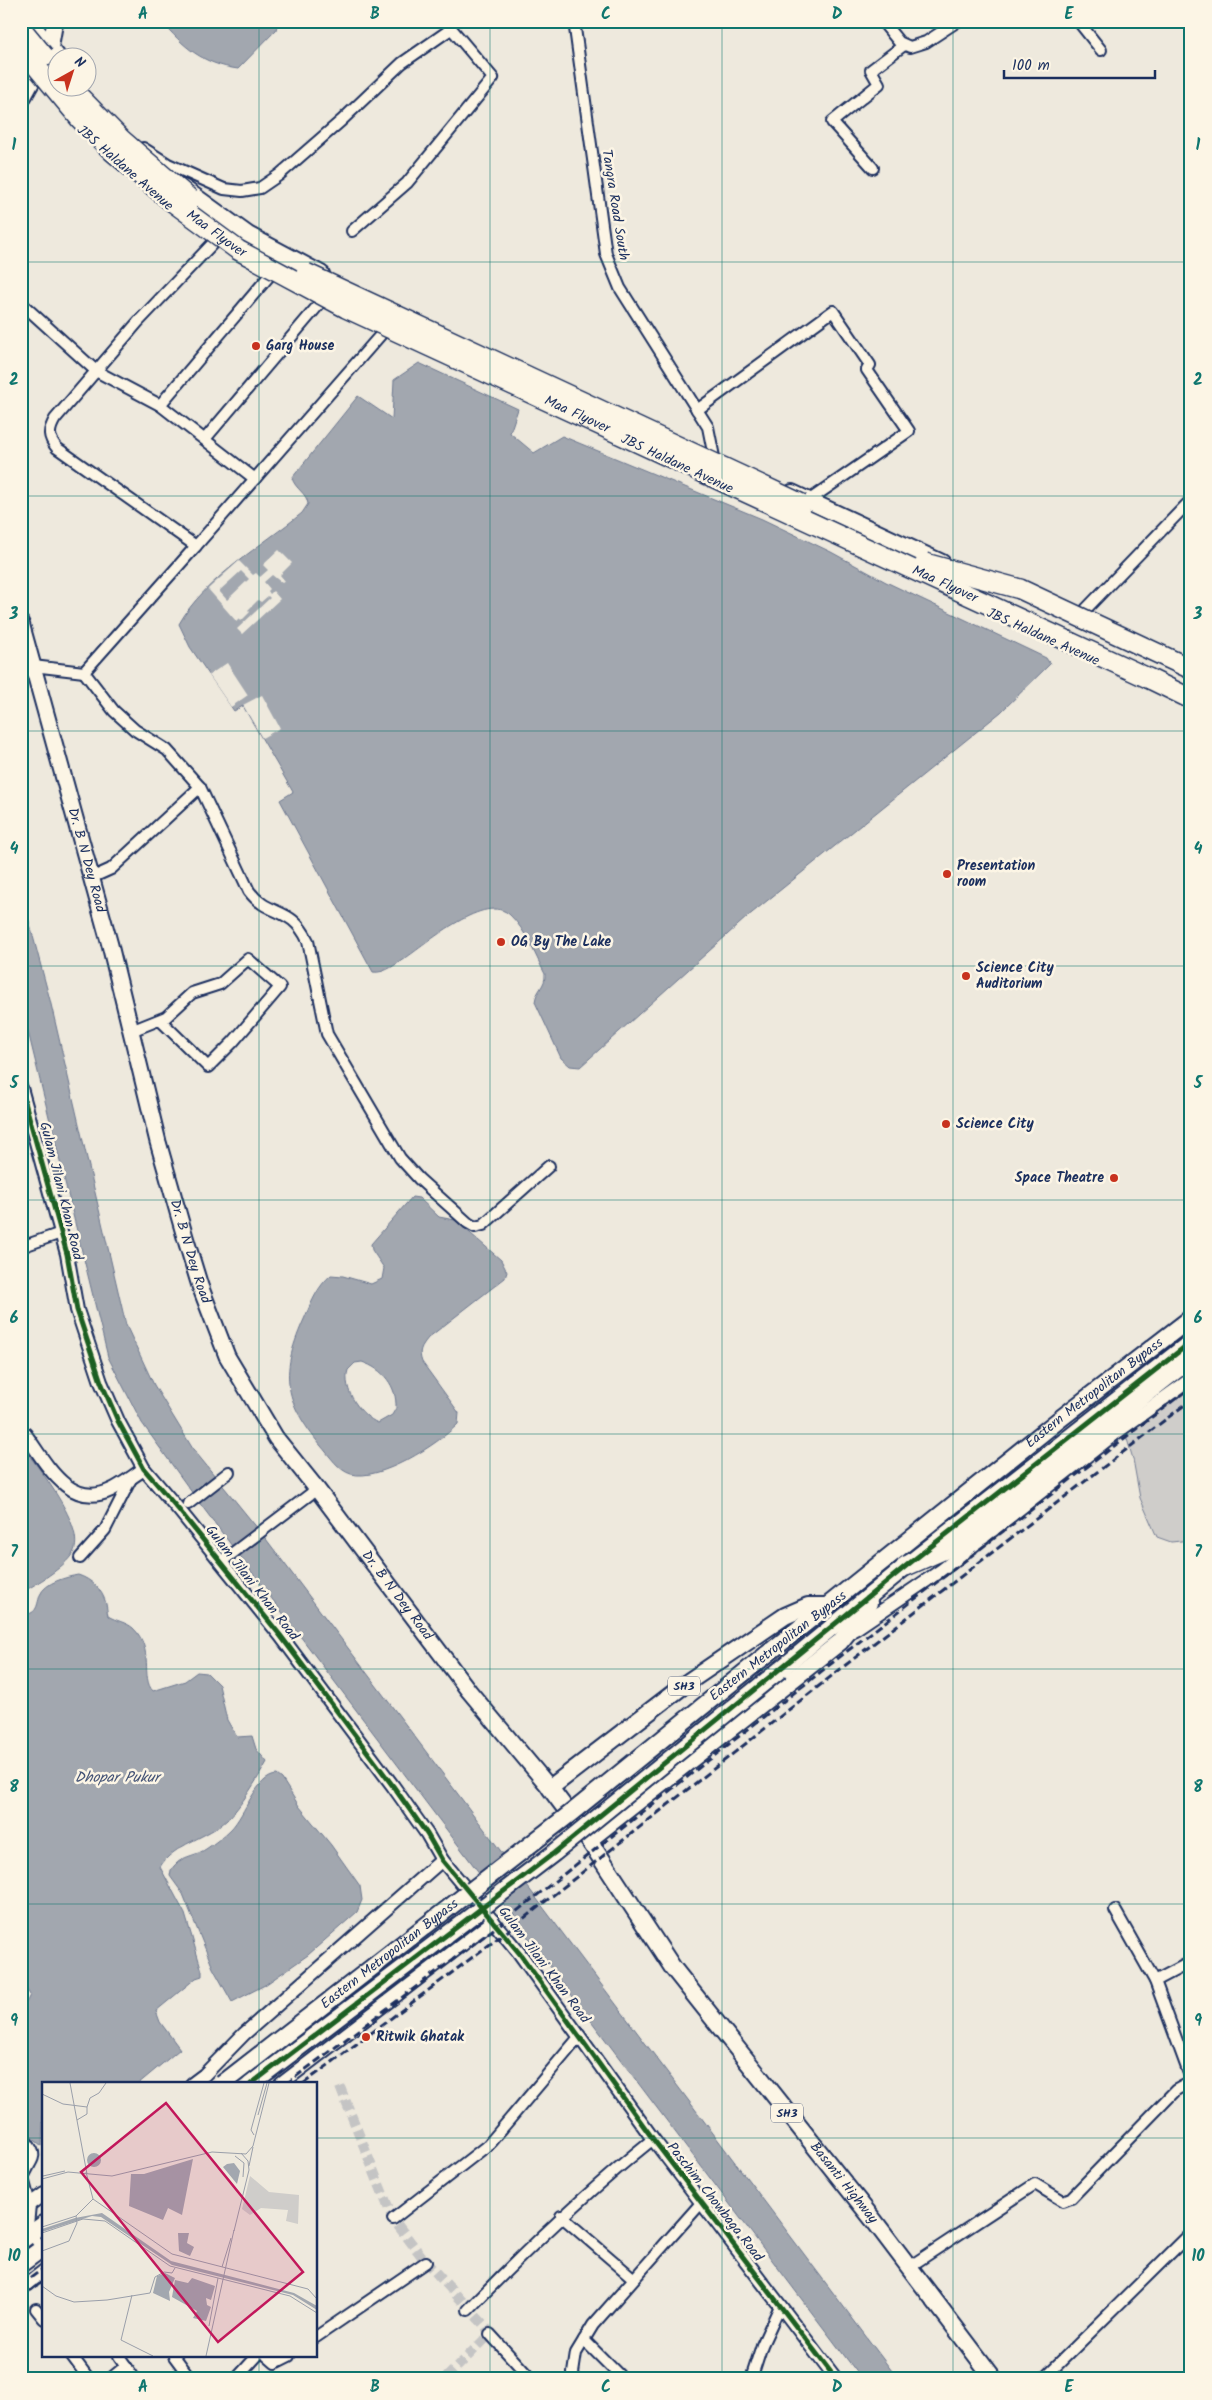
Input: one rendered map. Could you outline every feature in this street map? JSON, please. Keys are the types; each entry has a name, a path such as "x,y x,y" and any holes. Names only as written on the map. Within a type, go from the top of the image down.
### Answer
{"highway":[{"path":"30,27 48,56"},
{"name":"Maa Flyover","path":"21,48 80,119 148,182 238,250 289,279 346,308 851,540 1191,699"},
{"name":"Maa Flyover","path":"80,98 107,127 179,191 228,230 295,267 772,489 925,563 1191,685"},
{"path":"925,563 1020,589 1191,669"},
{"path":"906,1566 944,1549 1191,1357"}],"main road":[{"path":"30,27 55,22 54,48"},
{"path":"30,27 49,48"},
{"path":"21,63 30,27"},
{"path":"21,101 34,78 48,61"},
{"name":"JBS Haldane Avenue","path":"21,63 96,145 185,220 270,275 321,302 704,477 899,571 1191,705"},
{"name":"JBS Haldane Avenue","path":"93,98 143,148 158,167 204,204 278,253 407,317 1099,633 1191,678"},
{"name":"Dr. B N Dey Road","path":"21,623 91,878 185,1237 200,1286 227,1356 276,1438 317,1489 421,1629 550,1788"},
{"name":"Eastern Metropolitan Bypass","path":"225,2082 571,1813 1053,1425 1191,1318"},
{"path":"254,2082 554,1853 906,1566 1191,1342"},
{"path":"588,1840 728,1731 848,1633 875,1592"},
{"name":"SH3","path":"588,1840 550,1788 688,1682 785,1616 808,1606 828,1606"},
{"name":"Basanti Highway","path":"588,1840 673,1968 909,2266 994,2379"},
{"path":"21,2264 42,2250"}],"street":[{"name":"Tangra Road South","path":"574,21 606,254 620,288 708,427 714,457"},
{"path":"882,21 904,45 910,47 918,46 958,21"},
{"path":"1078,21 1101,50"},
{"path":"143,148 168,164 224,189 242,191 260,188 286,168 402,63 448,25 493,78 407,183 352,231"},
{"path":"873,168 832,122 879,84 871,70 904,45"},
{"path":"196,546 57,448 50,440 49,429 55,419 138,322 216,240"},
{"path":"160,405 270,275"},
{"path":"205,439 321,302"},
{"path":"21,303 96,372 160,405 255,479"},
{"path":"697,410 833,310 870,365 867,370 909,431 808,501"},
{"path":"84,672 384,331"},
{"path":"704,477 714,457"},
{"path":"1086,609 1191,500"},
{"path":"33,666 84,672 114,711 134,730 168,750 200,787 249,891 261,904 289,916 304,932 308,941 327,1034 400,1158 410,1171 468,1224 476,1227 483,1225 549,1166"},
{"path":"91,878 111,868 200,787"},
{"path":"131,1031 166,1017 192,993 220,984 248,959 280,987 233,1042 208,1067 160,1020"},
{"name":"Gulam Jilani Khan Road","path":"21,1088 61,1233 77,1310 101,1382 118,1421 144,1470 226,1559 280,1635 393,1786 442,1860 520,1954 580,2036"},
{"path":"21,1247 61,1233"},
{"path":"848,1633 942,1570 1117,1432 1191,1379"},
{"path":"21,1433 25,1434 64,1485 78,1495 92,1495 110,1491 144,1470"},
{"path":"188,1504 229,1472"},
{"path":"80,1558 105,1530 132,1477"},
{"path":"226,1559 317,1489"},
{"path":"195,2082 244,2034 442,1860"},
{"path":"1115,1910 1155,1981 1191,2079"},
{"path":"284,2082 493,1921"},
{"path":"1155,1981 1191,1962"},
{"path":"393,2219 488,2145 580,2036"},
{"name":"Paschim Chowbaga Road","path":"580,2036 652,2139 836,2379"},
{"path":"909,2266 1035,2184 1063,2201 1071,2198 1176,2090 1185,2085 1191,2087"},
{"path":"21,2135 34,2154 34,2160 23,2178 28,2219 32,2233 42,2248"},
{"path":"468,2310 561,2216 652,2139"},
{"path":"27,2200 42,2195"},
{"path":"575,2379 574,2361 584,2340 605,2309 702,2202"},
{"path":"561,2216 633,2278"},
{"path":"1043,2379 1191,2233"},
{"path":"318,2336 426,2262"},
{"path":"21,2289 42,2273"},
{"path":"751,2379 762,2345 780,2306"},
{"path":"36,2309 42,2317"},
{"path":"490,2334 531,2379"},
{"path":"584,2340 623,2379"},
{"path":"75,2358 89,2379"},
{"path":"121,2358 135,2379"},
{"path":"175,2358 191,2379"},
{"path":"236,2379 255,2358"},
{"path":"269,2358 274,2363 284,2358"},
{"path":"110,2379 126,2366"}],"shaded area":[{"path":"1191,1380 1191,1540 1171,1542 1157,1537 1140,1498 1133,1459 1124,1429"}],"water":[{"path":"161,21 278,21 276,30 238,69 214,63 195,53"},
{"path":"419,363 518,409 510,433 534,453 562,436 762,519 831,552 886,582 1046,658 1050,664 1001,712 747,917 580,1067 570,1066 561,1058 535,1002 544,982 545,974 521,928 510,915 500,910 487,910 473,914 443,931 391,968 373,972 280,800 293,792 243,706 234,711 190,647 179,624 203,592 235,564 302,513 308,504 307,500 292,478 358,396 392,419 394,380"},
{"path":"21,891 50,1000 126,1325 154,1385 193,1449 263,1535 898,2379 862,2379 201,1505 142,1423 108,1357 21,1003"},
{"path":"412,1197 419,1198 439,1217 455,1220 501,1260 507,1272 505,1278 428,1338 421,1349 422,1362 459,1413 458,1424 437,1441 408,1460 377,1472 363,1475 351,1474 342,1470 308,1429 292,1399 289,1385 289,1370 291,1354 297,1336 316,1294 326,1279 331,1275 343,1276 371,1284 382,1279 384,1268 372,1250 371,1244","holes":["362,1362 370,1365 387,1379 396,1400 396,1408 392,1415 378,1423 365,1415 359,1408 350,1394 348,1386 348,1370 355,1363"]},
{"path":"21,1445 58,1497 67,1513 76,1542 69,1559 21,1593"},
{"name":"Dhopar Pukur","path":"78,1575 92,1582 102,1594 108,1616 130,1626 140,1636 146,1654 147,1679 153,1691 185,1681 197,1672 207,1673 219,1685 227,1720 237,1737 252,1736 256,1749 267,1762 243,1801 227,1820 173,1853 160,1867 185,1914 202,1971 202,1976 196,1978 156,2011 160,2022 180,2049 140,2082 42,2082 42,2146 21,2129 21,2002 26,2003 30,1995 21,1979 21,1616 31,1613 37,1607 40,1595 46,1587 51,1583"},
{"path":"277,1775 282,1779 299,1806 331,1845 360,1886 362,1900 357,1912 308,1955 265,1985 232,2002 213,1968 183,1894 170,1876 171,1870 179,1861 206,1849 231,1829 257,1789 270,1777"}],"pier":[{"path":"279,550 292,563 280,575 285,581 282,583 272,575 264,582 270,589 268,591 270,594 273,591 280,599 242,634 237,629 270,598 268,596 261,602 258,600 241,621 239,618 236,621 208,589 239,561 253,575 256,573 260,577 268,570 263,565","holes":["241,571 249,579 227,600 219,591"]},
{"path":"227,663 248,695 231,707 209,675"},
{"path":"262,695 280,728 262,738 243,705"}],"tunnel":[{"path":"340,2087 393,2219 426,2262 486,2327 490,2334 445,2379"}],"railway":[{"path":"289,2082 503,1922 846,1652 1191,1387"},
{"path":"306,2082 509,1930 852,1660 1191,1400"},
{"path":"21,2285 42,2269"},
{"path":"21,2298 42,2282"}],"cycle path":[{"path":"21,1088 67,1254 77,1310 101,1382 118,1421 144,1469 280,1635 393,1786 427,1834 442,1860 520,1954 653,2139 836,2379"},
{"path":"254,2082 554,1853 906,1566 1191,1342"}],"place":[{"name":"Garg House","path":"256,346"},
{"name":"Presentation room","path":"947,874"},
{"name":"OG By The Lake","path":"501,942"},
{"name":"Science City Auditorium","path":"966,976"},
{"name":"Science City","path":"946,1124"},
{"name":"Space Theatre","path":"1114,1178"},
{"name":"Ritwik Ghatak","path":"366,2037"}]}
